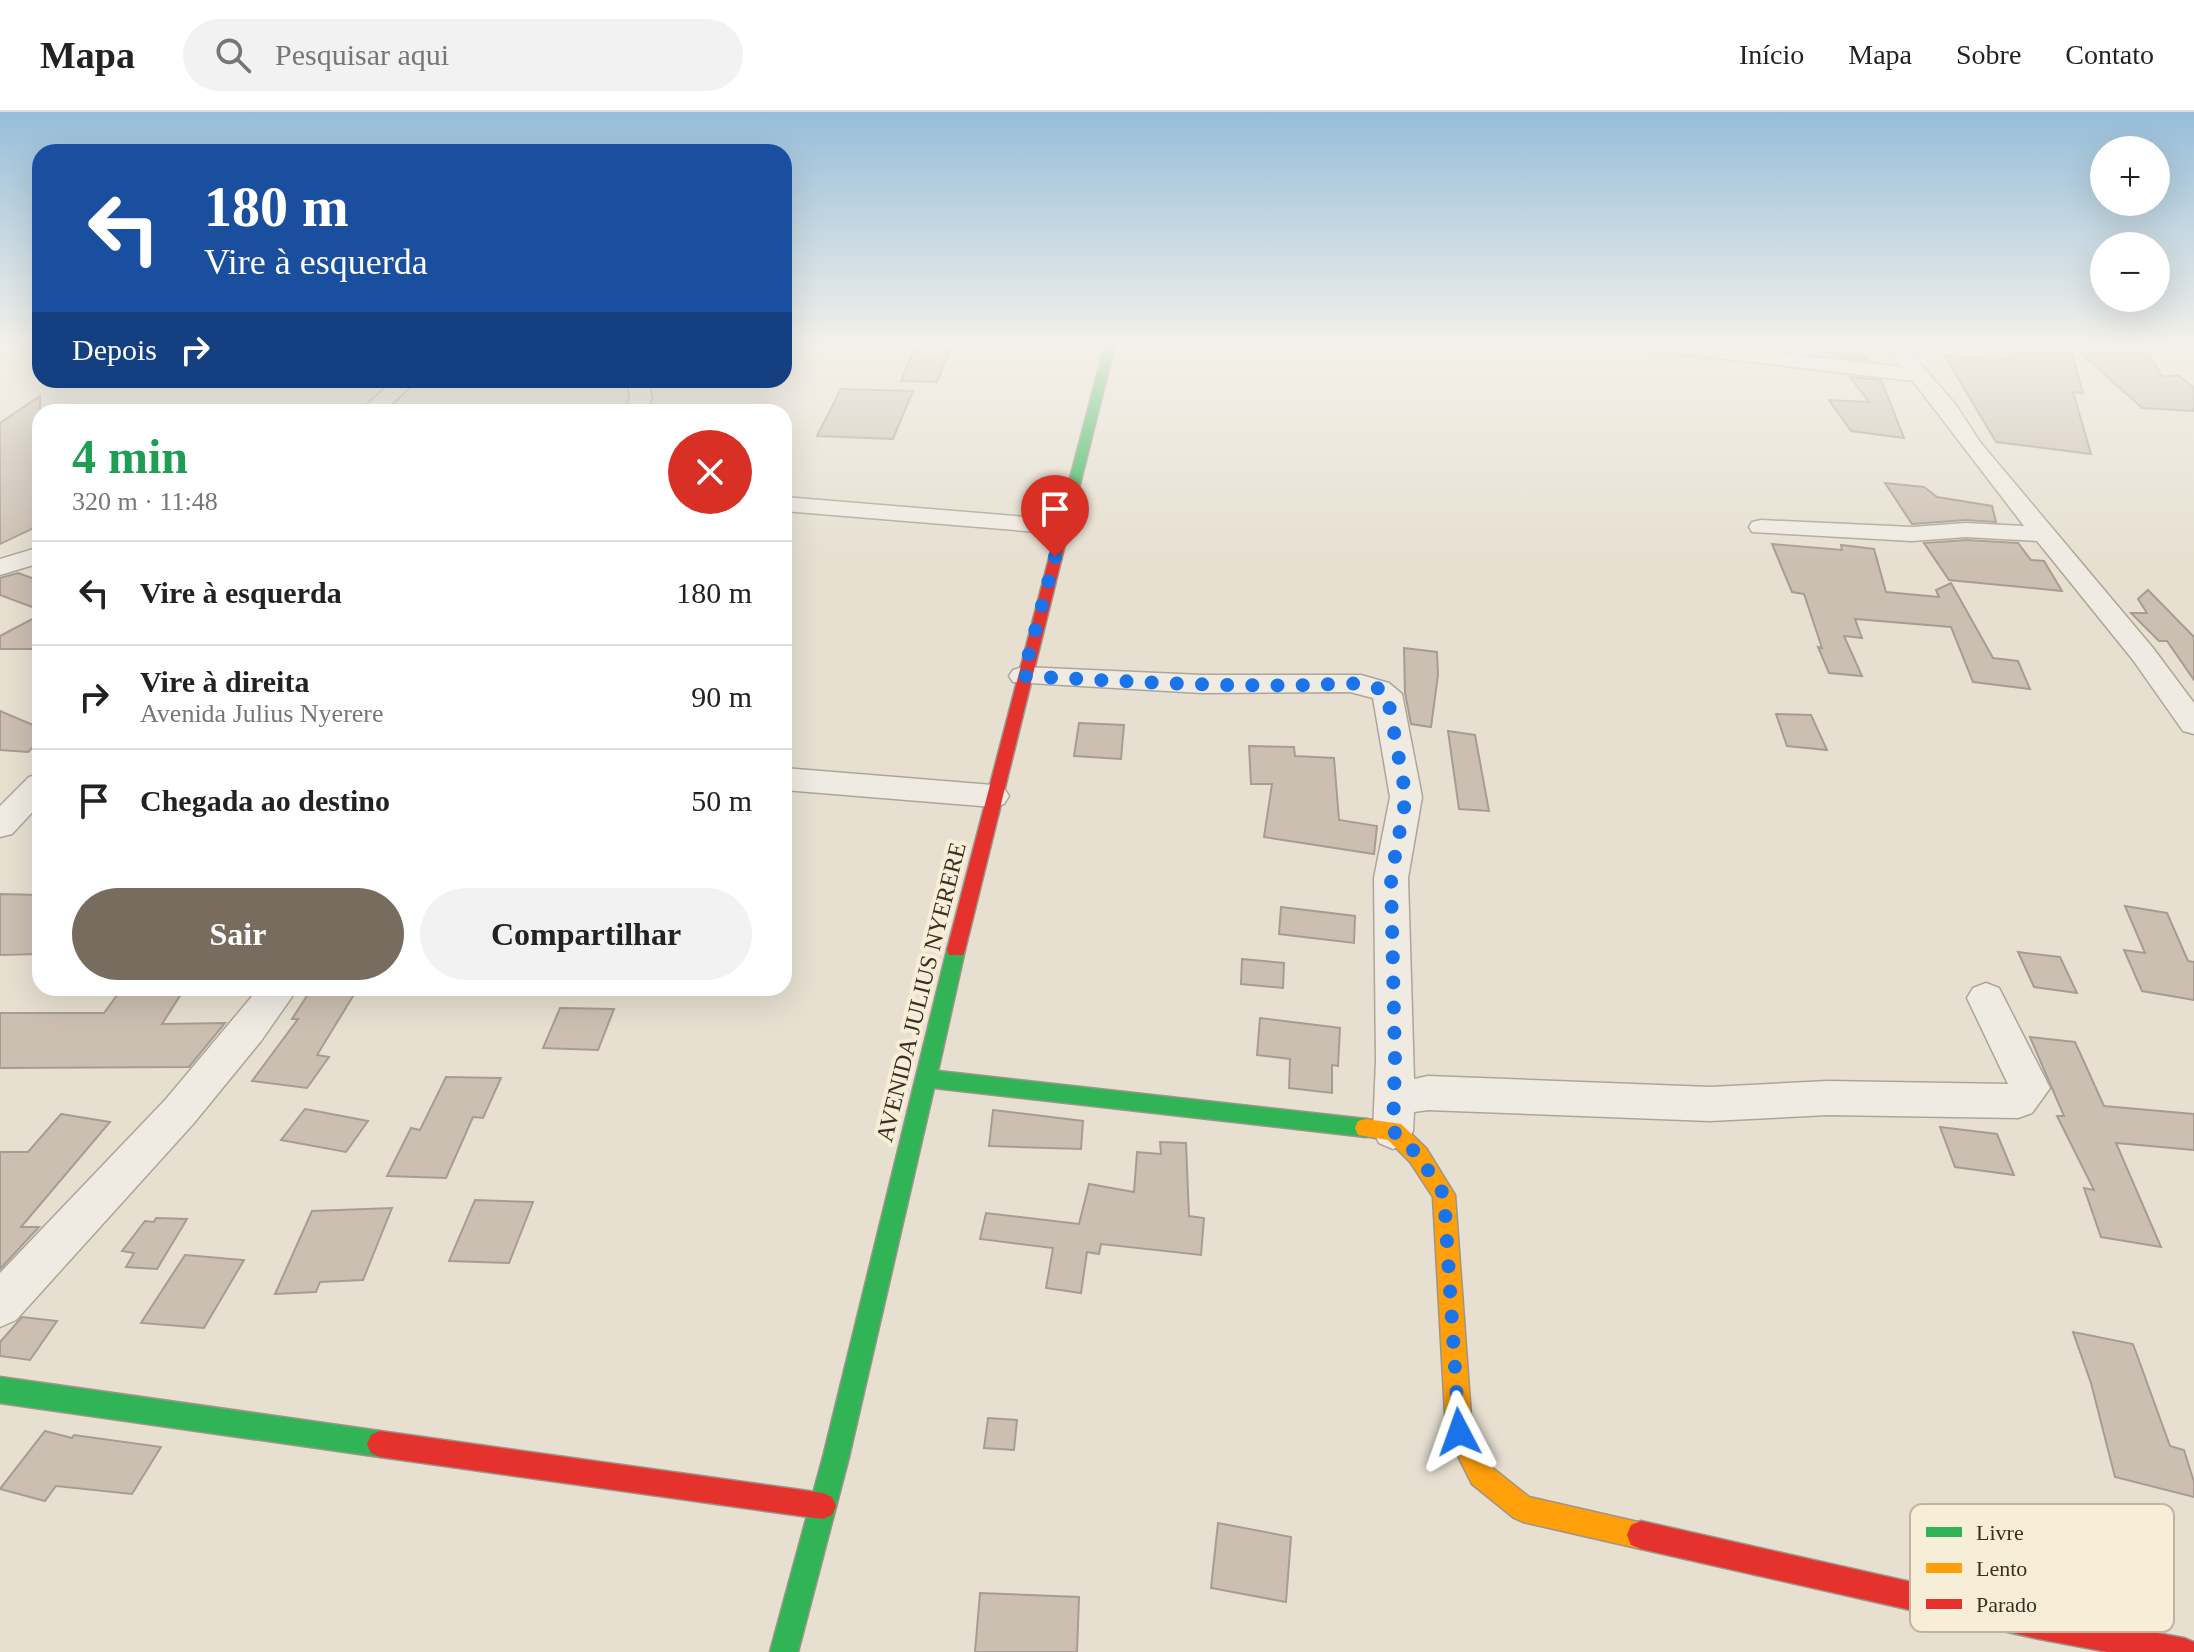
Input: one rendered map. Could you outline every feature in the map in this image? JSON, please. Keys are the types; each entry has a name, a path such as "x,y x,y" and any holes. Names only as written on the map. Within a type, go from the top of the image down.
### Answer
{"street":[{"name":"AVENIDA JULIUS NYERERE","path":"784,1652 823,1506 993,796 1091,417"},
{"path":"1950,417 2143,654 2194,724"},
{"path":"792,505 1063,527"},
{"path":"1761,527 1912,534 1966,530 2044,534"},
{"path":"0,567 32,557"},
{"path":"1023,676 1234,687 1373,686 1387,694 1406,797 1391,878 1394,1115 1444,1195 1459,1432 1481,1475 1523,1509 1910,1596"},
{"path":"792,780 993,796"},
{"path":"0,826 32,793"},
{"path":"0,1305 152,1144 237,1045 274,996"},
{"path":"924,1078 1394,1115 1428,1093 1710,1104 1828,1098 2018,1101 2030,1088 1986,998"},
{"path":"0,1390 823,1506"},
{"path":"2077,1632 2184,1652"}],"building":[{"path":"9,417 32,417 32,529 0,544 0,423"},
{"path":"827,417 902,417 893,439 817,436"},
{"path":"1841,417 1896,417 1904,438 1851,431"},
{"path":"1981,417 2080,417 2091,454 1996,442"},
{"path":"1885,483 1924,487 1937,497 1992,506 1996,522 1966,520 1912,524"},
{"path":"1966,540 2018,543 2031,560 2044,561 2062,591 1949,580 1924,543"},
{"path":"1772,544 1842,550 1841,545 1874,549 1886,592 1939,597 1936,590 1951,583 1993,658 2018,661 2030,689 1973,682 1951,627 1855,619 1862,638 1844,636 1862,676 1829,673 1818,647 1822,648 1804,594 1792,592"},
{"path":"18,573 32,578 32,607 0,595 0,578"},
{"path":"2148,590 2194,637 2194,680 2167,641 2159,641 2131,613 2147,613 2138,599"},
{"path":"32,619 32,649 0,649 0,636"},
{"path":"1404,648 1437,652 1438,675 1431,727 1411,724 1405,693"},
{"path":"0,711 32,725 32,748 28,752 0,750"},
{"path":"1776,714 1811,715 1827,750 1787,746"},
{"path":"1079,723 1124,725 1121,759 1074,756"},
{"path":"1448,731 1475,735 1489,811 1459,809"},
{"path":"1249,746 1294,747 1295,756 1334,758 1339,820 1377,826 1374,854 1264,837 1272,784 1251,784"},
{"path":"0,894 32,895 32,954 0,955"},
{"path":"2125,906 2167,913 2188,961 2194,962 2194,1000 2142,991 2124,950 2145,953"},
{"path":"1281,907 1355,916 1354,943 1279,934"},
{"path":"2018,952 2060,957 2077,993 2034,987"},
{"path":"1242,959 1284,963 1283,988 1241,984"},
{"path":"116,996 180,996 162,1024 225,1023 189,1067 0,1068 0,1013 104,1013"},
{"path":"307,996 353,996 317,1055 329,1057 307,1088 252,1081 298,1019 292,1019"},
{"path":"560,1008 614,1009 598,1050 543,1048"},
{"path":"1260,1018 1340,1028 1338,1066 1332,1065 1332,1093 1289,1088 1290,1059 1257,1055"},
{"path":"2030,1037 2075,1042 2104,1106 2194,1114 2194,1150 2116,1143 2161,1247 2101,1237 2084,1188 2094,1190 2057,1116 2064,1116"},
{"path":"446,1077 501,1078 483,1118 473,1117 446,1178 387,1176 411,1128 420,1130"},
{"path":"305,1109 368,1121 346,1152 281,1140"},
{"path":"993,1110 1083,1121 1081,1149 989,1146"},
{"path":"61,1114 110,1122 21,1227 39,1227 0,1269 0,1152 28,1152"},
{"path":"1940,1127 1997,1134 2014,1175 1955,1167"},
{"path":"1160,1142 1186,1143 1189,1216 1204,1218 1201,1255 1101,1244 1099,1254 1087,1252 1081,1293 1046,1288 1053,1248 980,1239 986,1213 1079,1224 1089,1184 1134,1192 1137,1152 1161,1154"},
{"path":"475,1200 533,1202 509,1263 449,1261"},
{"path":"392,1208 363,1280 320,1282 316,1292 275,1294 312,1211"},
{"path":"156,1218 187,1219 157,1269 126,1267 134,1253 122,1251 145,1221 154,1222"},
{"path":"185,1255 244,1260 204,1328 141,1323"},
{"path":"22,1317 57,1321 30,1360 0,1356 0,1342"},
{"path":"2073,1332 2133,1344 2170,1446 2184,1450 2194,1482 2194,1497 2115,1477 2091,1383"},
{"path":"988,1418 1017,1420 1014,1450 984,1448"},
{"path":"45,1431 72,1438 74,1435 161,1447 132,1494 56,1486 45,1501 0,1489"},
{"path":"1218,1523 1291,1537 1286,1602 1211,1588"},
{"path":"980,1593 1079,1597 1077,1652 975,1652"}],"traffic: fast":[{"path":"1065,520 1092,417"},
{"path":"784,1652 836,1457 956,950"},
{"path":"924,1078 1366,1128"},
{"path":"0,1390 380,1444"}],"traffic: slow":[{"path":"1366,1128 1393,1131 1418,1155 1444,1195 1459,1432 1481,1475 1523,1509 1641,1535"}],"traffic: jam":[{"path":"956,950 1065,520"},
{"path":"380,1444 823,1506"},
{"path":"1641,1535 1910,1596"},
{"path":"2077,1632 2184,1652"}],"route":[{"path":"1055,557 1023,676 1234,687 1373,686 1387,694 1406,797 1391,878 1395,1060 1393,1131 1418,1155 1444,1195 1459,1432"}]}
